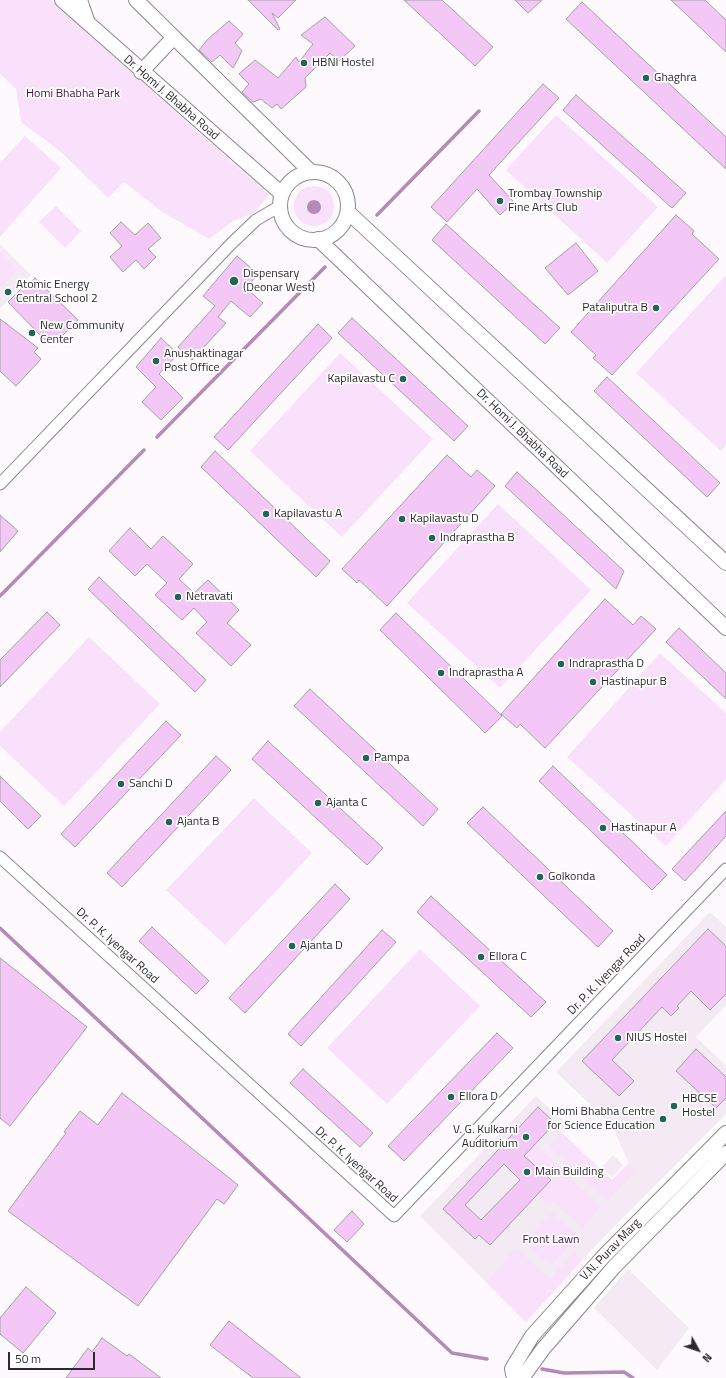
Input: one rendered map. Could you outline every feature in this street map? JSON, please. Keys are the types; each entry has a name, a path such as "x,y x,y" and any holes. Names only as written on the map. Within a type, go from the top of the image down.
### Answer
{"street":[{"name":"Dr. Homi J. Bhabha Road","path":"62,0 281,200"},
{"path":"80,0 89,26"},
{"path":"136,0 310,171"},
{"path":"141,72 174,37"},
{"path":"310,171 322,172 332,176 341,184 346,194 348,212 343,224 328,237 307,239 297,235 288,228 282,218 281,200 288,183 298,175 310,171"},
{"path":"0,484 232,243 256,220 281,200"},
{"path":"348,212 726,563"},
{"name":"Dr. Homi J. Bhabha Road","path":"318,239 726,628"},
{"name":"Dr. P. K. Iyengar Road","path":"0,857 394,1216 726,869"},
{"name":"V.N. Purav Marg","path":"514,1378 512,1369 532,1336 603,1257 726,1133"},
{"name":"V.N. Purav Marg","path":"519,1378 525,1374 543,1348 614,1267 726,1153"}],"shaded area":[{"path":"311,200 317,200 321,204 321,210 317,214 311,214 307,210 307,204"},
{"name":"Atomic Energy Central School 2","path":"0,244 31,275 0,309"},
{"name":"Homi Bhabha Centre for Science Education","path":"710,912 726,927 726,1005 696,1037 726,1066 726,1114 596,1245 526,1322 420,1216 536,1096 567,1125 561,1132 612,1180 629,1163 611,1124 556,1072"},
{"path":"613,1155 623,1165 612,1177 601,1168"},
{"path":"628,1269 689,1328 657,1370 594,1308"}],"green space":[{"name":"Homi Bhabha Park","path":"0,0 50,0 269,195 254,213 233,221 209,239 161,211 124,182 108,198 61,152 21,122 16,89 0,74"},
{"path":"556,115 658,207 607,263 506,170"},
{"path":"25,136 61,168 0,237 0,163"},
{"path":"314,186 322,188 328,192 332,198 334,206 332,214 328,220 322,224 314,226 306,224 300,220 296,214 294,206 296,198 300,192 306,188"},
{"path":"56,206 81,231 65,248 39,222"},
{"path":"0,252 18,269 0,288"},
{"path":"726,275 726,445 721,451 636,373"},
{"path":"340,353 433,439 342,537 250,451"},
{"path":"498,504 591,590 500,688 407,603"},
{"path":"89,637 160,704 64,806 0,746 0,732"},
{"path":"660,653 726,713 726,779 666,846 567,757"},
{"path":"254,798 312,853 225,945 166,890"},
{"path":"420,949 480,1006 387,1104 327,1048"},
{"path":"561,1132 612,1180 629,1163 634,1174 607,1201 551,1148 550,1145"},
{"path":"535,1144 601,1207 582,1228 555,1203 546,1204 538,1194 551,1180 524,1156"},
{"name":"Front Lawn","path":"553,1213 576,1235 576,1239 553,1264 549,1265 526,1244 525,1241 549,1215"},
{"path":"518,1250 548,1277 552,1277 574,1252 582,1260 526,1322 486,1282 513,1251"}],"building":[{"path":"248,0 296,0 278,18 272,13 280,29 278,30"},
{"path":"404,0 442,0 493,47 475,66"},
{"path":"515,0 542,0 528,13"},
{"path":"671,0 705,0 726,20 726,52"},
{"name":"Ghaghra","path":"582,2 726,137 726,169 566,19"},
{"name":"HBNI Hostel","path":"325,17 355,46 339,61 330,53 305,78 306,87 281,109 277,104 272,108 261,99 253,102 242,92 249,84 239,74 255,60 278,78 296,57 299,62 313,44 301,35"},
{"path":"229,21 243,34 235,43 242,51 233,68 220,55 212,62 199,50 207,40"},
{"path":"543,84 559,98 489,175 514,202 500,215 477,189 447,222 431,207"},
{"path":"576,95 686,193 672,208 563,110"},
{"path":"676,215 694,231 692,234 719,259 612,375 593,358 596,355 571,332"},
{"path":"121,222 135,235 148,223 161,238 148,249 156,257 144,269 136,260 123,272 110,257 122,246 110,233"},
{"path":"446,224 560,328 545,344 432,240"},
{"path":"576,243 598,271 568,295 545,268"},
{"name":"Dispensary (Deonar West)","path":"237,256 258,274 246,288 263,303 250,317 231,301 218,317 226,323 192,360 178,347 215,306 203,296"},
{"path":"35,278 78,320 56,342 49,335 45,340 8,302 26,284 28,286"},
{"name":"Kapilavastu C","path":"352,318 468,426 454,441 338,333"},
{"path":"0,319 38,348 34,352 41,359 16,386 0,371"},
{"path":"318,324 332,338 228,450 214,437"},
{"path":"161,338 178,354 159,374 183,398 161,420 142,402 156,387 136,367"},
{"path":"607,377 720,483 707,497 594,391"},
{"name":"Kapilavastu A","path":"215,451 330,561 316,577 201,467"},
{"path":"447,455 471,477 477,470 495,486 387,606 359,580 357,583 342,569"},
{"path":"517,472 624,571 616,589 505,486"},
{"path":"0,515 18,531 0,552"},
{"name":"Netravati","path":"130,528 151,549 163,536 193,564 179,579 194,593 208,580 239,610 227,623 251,645 231,666 196,633 207,622 194,608 182,620 155,595 167,583 147,564 135,576 109,551"},
{"path":"99,577 206,680 195,692 88,589"},
{"path":"605,599 633,625 641,616 656,629 545,748 520,724 517,728 501,714"},
{"path":"47,612 60,625 0,687 0,660"},
{"name":"Indraprastha A","path":"396,613 502,716 485,733 380,630"},
{"path":"679,628 726,673 726,699 666,642"},
{"name":"Pampa","path":"310,689 438,809 423,826 294,706"},
{"name":"Sanchi D","path":"166,721 181,735 75,847 61,834"},
{"name":"Ajanta C","path":"268,741 383,848 367,865 252,759"},
{"name":"Ajanta B","path":"216,756 231,770 122,887 107,873"},
{"name":"Hastinapur A","path":"553,766 667,875 652,890 539,781"},
{"path":"0,776 41,816 28,829 0,801"},
{"name":"Golkonda","path":"483,807 613,931 598,947 467,823"},
{"path":"726,811 726,836 685,881 672,869"},
{"name":"Ajanta D","path":"335,884 350,899 245,1013 229,998"},
{"name":"Ellora C","path":"431,896 546,1002 531,1017 417,912"},
{"path":"152,927 209,981 196,994 139,941"},
{"path":"708,929 726,946 726,994 710,1010 691,991 677,1006 679,1008 671,1016 662,1007 612,1060 634,1081 619,1096 582,1061"},
{"path":"382,930 396,942 301,1046 288,1034"},
{"path":"0,958 87,1027 10,1126 0,1118"},
{"name":"Ellora D","path":"497,1033 513,1048 404,1161 388,1146"},
{"path":"696,1049 726,1077 726,1098 716,1108 676,1071"},
{"path":"303,1069 373,1133 360,1147 290,1083"},
{"path":"122,1093 238,1185 224,1204 217,1199 138,1306 8,1211 66,1133 64,1132 80,1111 98,1125"},
{"name":"Main Building","path":"538,1107 555,1123 524,1156 551,1180 490,1245 479,1235 475,1239 443,1209","holes":["504,1164 520,1180 481,1220 465,1205"]},
{"path":"352,1211 364,1224 347,1242 334,1230"},
{"path":"26,1287 56,1313 23,1353 0,1334 0,1318"},
{"path":"229,1321 301,1378 253,1378 210,1345"},
{"path":"102,1338 127,1356 129,1354 161,1378 66,1378 88,1348 92,1352"}],"waterway":[{"path":"377,215 479,111"},
{"path":"157,437 325,267"},
{"path":"0,596 144,450"},
{"path":"0,928 452,1353 487,1359"},
{"path":"542,1369 564,1373 624,1372 633,1378"}],"place":[{"name":"HBNI Hostel","path":"304,63"},
{"name":"Ghaghra","path":"646,78"},
{"name":"Trombay Township Fine Arts Club","path":"500,201"},
{"name":"Dispensary (Deonar West)","path":"234,281"},
{"name":"Atomic Energy Central School 2","path":"8,292"},
{"name":"Pataliputra B","path":"656,308"},
{"name":"New Community Center","path":"32,333"},
{"name":"Anushaktinagar Post Office","path":"156,361"},
{"name":"Kapilavastu C","path":"403,379"},
{"name":"Kapilavastu A","path":"266,514"},
{"name":"Kapilavastu D","path":"402,519"},
{"name":"Indraprastha B","path":"432,538"},
{"name":"Netravati","path":"178,597"},
{"name":"Indraprastha D","path":"561,664"},
{"name":"Indraprastha A","path":"441,673"},
{"name":"Hastinapur B","path":"593,682"},
{"name":"Pampa","path":"366,758"},
{"name":"Sanchi D","path":"121,784"},
{"name":"Ajanta C","path":"318,803"},
{"name":"Ajanta B","path":"169,822"},
{"name":"Hastinapur A","path":"603,828"},
{"name":"Golkonda","path":"540,877"},
{"name":"Ajanta D","path":"292,946"},
{"name":"Ellora C","path":"481,957"},
{"name":"NIUS Hostel","path":"618,1038"},
{"name":"Ellora D","path":"451,1097"},
{"name":"HBCSE Hostel","path":"674,1106"},
{"name":"Homi Bhabha Centre for Science Education","path":"663,1119"},
{"name":"V. G. Kulkarni Auditorium","path":"526,1137"},
{"name":"Main Building","path":"527,1172"}]}
